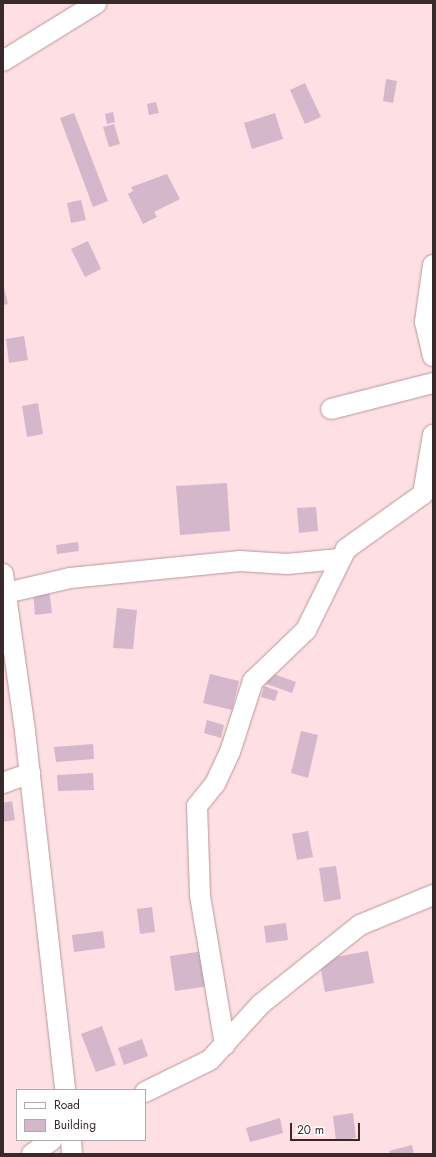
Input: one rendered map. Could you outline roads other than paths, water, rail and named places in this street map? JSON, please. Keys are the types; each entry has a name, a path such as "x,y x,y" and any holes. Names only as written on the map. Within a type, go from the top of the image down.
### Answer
{"street":[{"path":"3,61 97,3"},
{"path":"433,265 425,322 433,356"},
{"path":"331,409 433,383"},
{"path":"225,1045 200,895 197,806 215,784 230,752 253,681 306,630 339,559 376,525 423,494 433,435"},
{"path":"65,1089 30,773 4,583 240,561 287,564 339,559"},
{"path":"3,783 30,773"},
{"path":"146,1092 210,1060 261,1004 360,925 433,895"},
{"path":"32,1154 51,1141"},
{"path":"71,1141 72,1154"}]}
